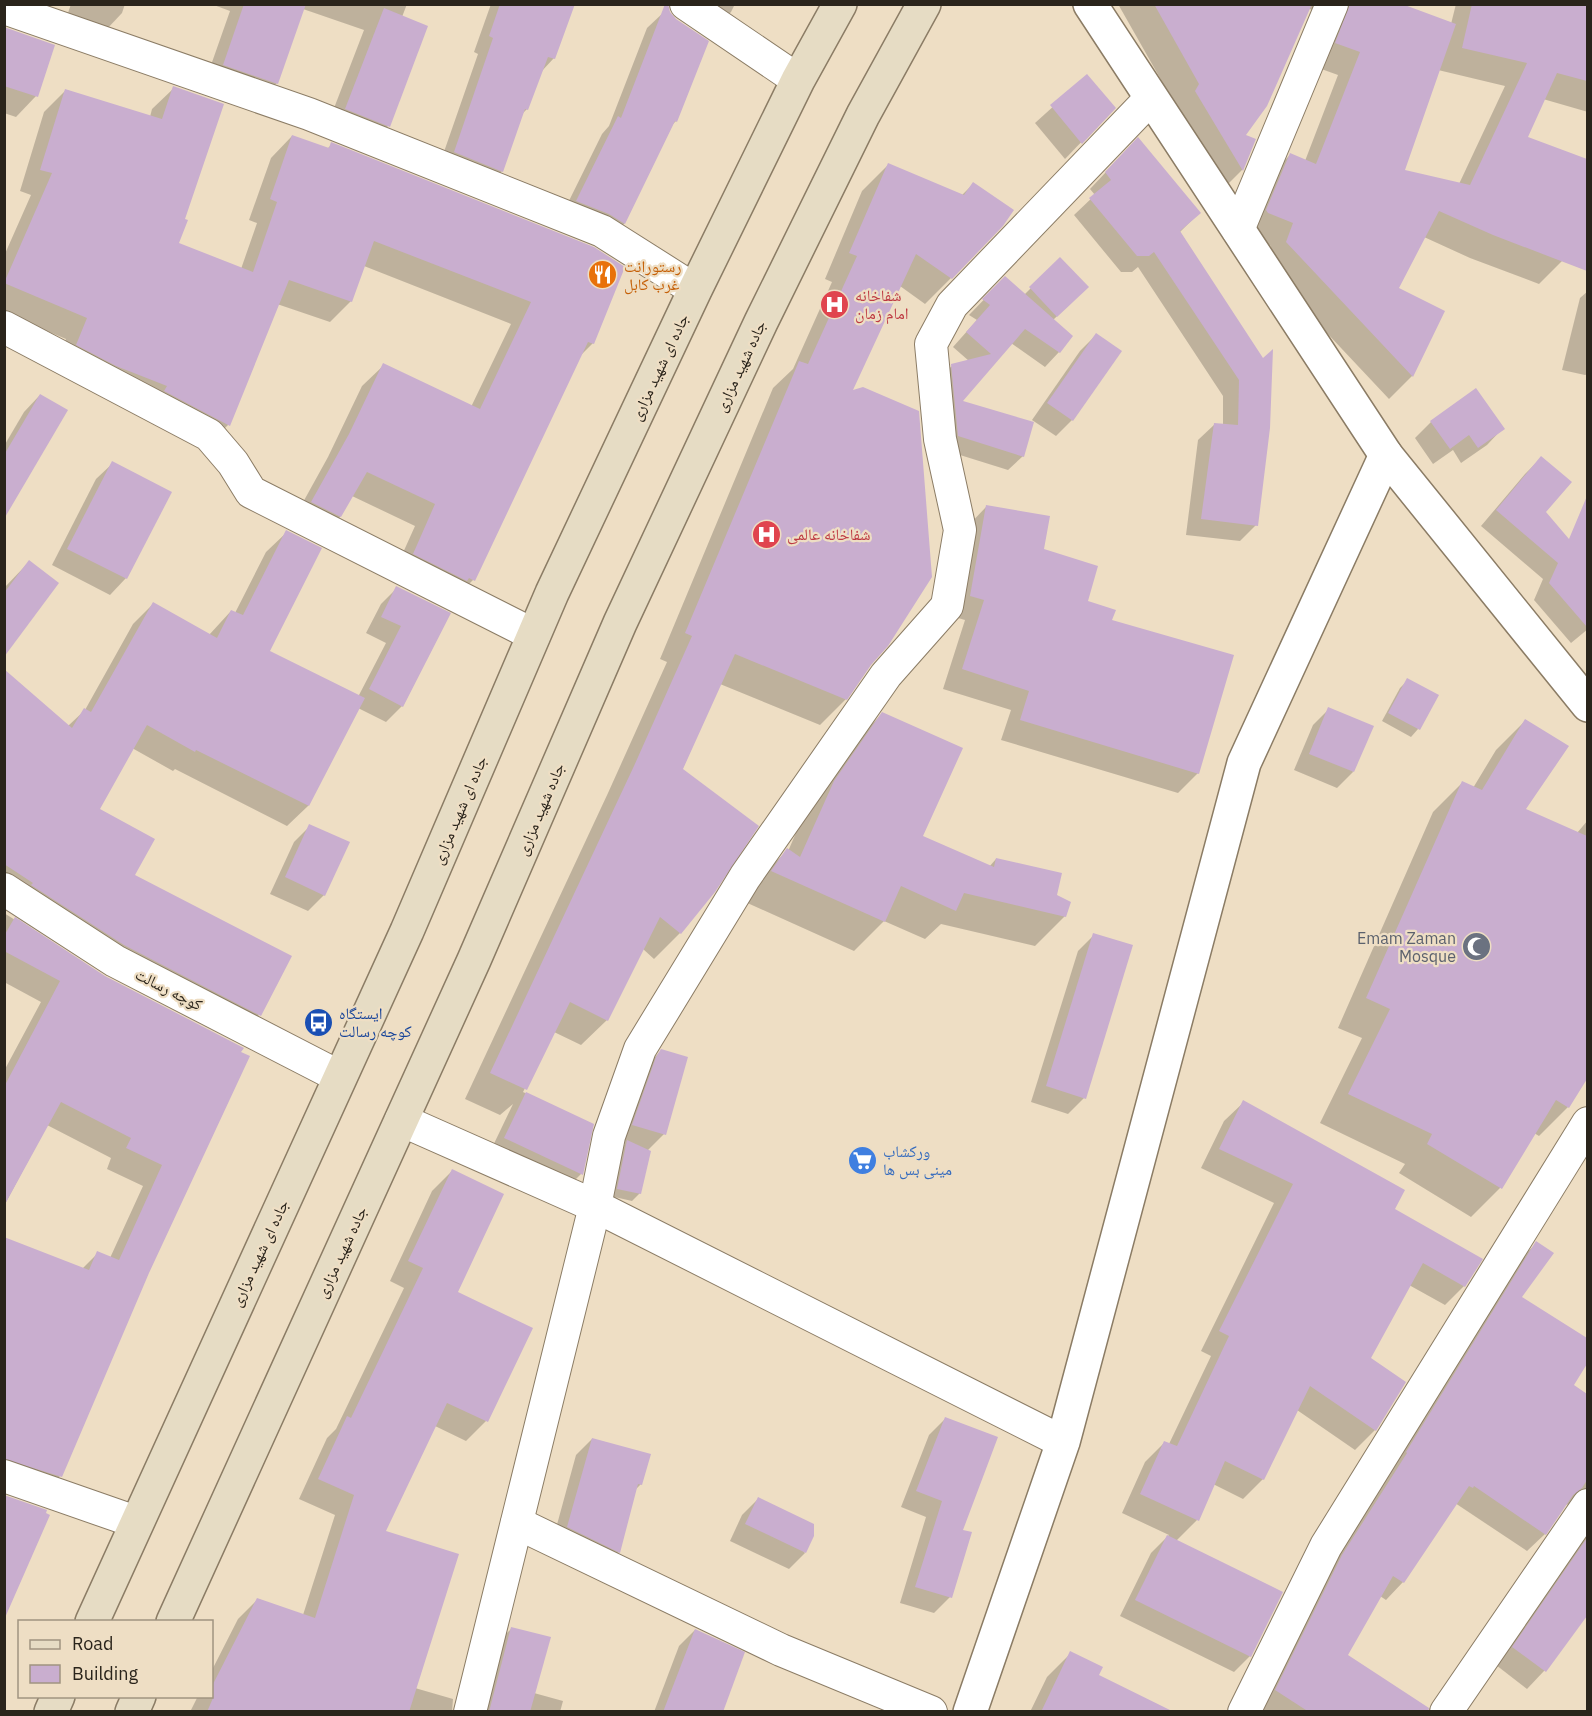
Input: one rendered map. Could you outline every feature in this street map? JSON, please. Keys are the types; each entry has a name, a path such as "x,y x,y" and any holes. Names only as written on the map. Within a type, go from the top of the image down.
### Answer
{"main road":[{"name":"جاده ای شهید مزاری","path":"93,1620 407,931 534,635 694,290 798,80 840,4"},
{"name":"جاده شهید مزاری","path":"174,1620 479,949 620,623 756,333 863,115 924,4"},
{"path":"51,1712 57,1698"},
{"path":"132,1712 138,1698"}],"street":[{"path":"686,4 798,80"},
{"path":"1090,4 1386,455 1587,705"},
{"path":"1238,230 1332,4"},
{"path":"4,8 309,114 602,231 694,290"},
{"path":"470,1712 595,1206 609,1136 640,1049 745,877 886,675 947,606 960,530 940,439 931,344 952,305 1151,98"},
{"path":"4,327 209,435 233,464 251,492 534,635"},
{"path":"970,1712 1063,1442 1244,762 1386,455"},
{"name":"کوچه رسالت","path":"4,889 115,961 340,1077"},
{"path":"401,1120 595,1206 1063,1442"},
{"path":"1244,1712 1326,1546 1587,1123"},
{"path":"4,1476 136,1522"},
{"path":"1446,1712 1587,1505"},
{"path":"517,1523 781,1650 931,1712"}],"building":[{"path":"244,4 306,4 278,84 223,65"},
{"path":"500,4 575,4 555,59 548,57 528,110 525,109 503,172 454,152 493,38 489,36"},
{"path":"665,4 668,4 670,12 676,19 709,41 677,122 675,121 625,224 609,214 576,201 618,116 621,118"},
{"path":"1154,4 1312,4 1267,106 1246,135 1256,139 1243,171 1195,91 1199,84"},
{"path":"1350,4 1402,4 1456,24 1405,170 1470,185 1527,63 1462,48 1472,4 1587,4 1587,81 1557,73 1528,137 1587,159 1587,271 1493,235 1439,211 1399,288 1445,311 1413,377 1286,242 1293,223 1268,213 1266,210 1290,153 1316,164 1360,52 1335,43"},
{"path":"384,8 428,26 390,127 345,109"},
{"path":"4,27 55,45 38,97 4,86"},
{"path":"1087,74 1116,108 1082,144 1050,105"},
{"path":"173,86 224,104 179,243 253,272 277,202 270,199 292,135 329,148 331,142 594,247 625,267 594,344 588,342 475,581 469,578 467,581 413,554 435,504 367,472 341,517 311,502 349,434 383,363 480,409 531,302 374,241 352,302 289,280 230,426 164,391 167,386 116,366 76,345 87,318 4,283 52,173 40,170 65,89 162,119"},
{"path":"1138,137 1201,213 1180,231 1263,358 1273,349 1270,428 1258,526 1201,519 1214,423 1238,425 1239,380 1154,252 1149,256 1137,256 1089,198 1111,180 1105,172"},
{"path":"888,163 964,195 973,182 1014,210 1003,226 952,279 916,254 853,390 863,387 919,411 932,577 888,646 871,665 847,700 735,654 683,769 759,826 715,892 681,934 660,917 608,1021 570,1002 527,1090 490,1073 634,766 692,636 685,633 799,361 808,364 857,256 849,253"},
{"path":"1060,257 1089,287 1057,317 1029,287"},
{"path":"1005,276 1073,336 1060,353 1025,329 963,401 1034,422 1024,457 958,436 951,364 991,354 966,332 990,305 982,299"},
{"path":"1096,333 1122,351 1073,421 1047,403"},
{"path":"1476,388 1505,429 1478,448 1469,435 1450,449 1430,421"},
{"path":"40,394 68,410 4,519 4,455"},
{"path":"1541,456 1572,482 1546,512 1569,539 1587,496 1587,627 1549,583 1558,563 1496,510"},
{"path":"112,461 172,492 127,579 67,549"},
{"path":"986,505 1050,516 1044,549 1098,566 1088,601 1116,610 1112,620 1234,655 1199,774 1020,720 1029,691 962,669 984,600 970,596"},
{"path":"286,530 322,548 270,651 365,698 309,806 196,750 195,752 147,725 100,809 155,839 135,875 292,956 261,1016 124,945 31,885 33,883 4,864 4,669 72,728 84,708 91,712 153,602 217,638 231,610 243,615"},
{"path":"29,560 59,583 4,657 4,593"},
{"path":"396,586 451,613 403,707 369,689 401,626 381,617"},
{"path":"1407,678 1439,695 1420,730 1388,713"},
{"path":"1328,707 1374,726 1354,772 1309,754"},
{"path":"882,712 963,748 923,836 994,867 996,858 1062,873 1057,895 1071,902 1066,917 964,893 956,911 901,886 885,922 771,871 787,848 800,857 834,781"},
{"path":"1525,719 1569,746 1526,809 1587,836 1587,1079 1569,1108 1556,1100 1502,1189 1427,1144 1432,1134 1348,1094 1390,1009 1366,998 1462,781 1482,790"},
{"path":"309,824 350,842 325,896 285,877"},
{"path":"15,917 105,976 244,1048 241,1052 250,1056 149,1273 62,1477 4,1459 4,1237 89,1270 97,1251 119,1260 162,1165 126,1148 131,1138 61,1102 4,1206 4,1087 60,981 4,951 4,936"},
{"path":"1093,933 1133,945 1086,1099 1046,1086"},
{"path":"661,1049 688,1057 666,1135 632,1125 656,1057"},
{"path":"526,1092 594,1124 583,1175 504,1138"},
{"path":"1243,1100 1405,1190 1395,1209 1483,1259 1465,1287 1423,1263 1371,1358 1406,1382 1376,1431 1310,1386 1264,1480 1225,1461 1199,1521 1140,1494 1164,1441 1177,1446 1229,1336 1219,1331 1293,1184 1219,1149"},
{"path":"627,1140 651,1151 641,1194 617,1189"},
{"path":"452,1169 504,1194 458,1292 533,1328 488,1422 447,1403 386,1531 459,1554 409,1712 207,1712 213,1698 213,1684 257,1598 315,1618 354,1495 318,1479 347,1416 351,1418 423,1268 408,1261"},
{"path":"1536,1241 1554,1253 1522,1297 1587,1338 1587,1364 1574,1385 1587,1394 1587,1480 1582,1488 1573,1495 1546,1535 1474,1486 1473,1488 1469,1486 1404,1583 1393,1576 1348,1655 1429,1708 1428,1712 1309,1712 1275,1690 1342,1555"},
{"path":"945,1417 998,1437 963,1530 972,1532 952,1598 915,1587 942,1501 916,1491"},
{"path":"592,1438 651,1454 642,1485 638,1484 620,1553 567,1527"},
{"path":"4,1495 47,1510 46,1513 50,1515 4,1620"},
{"path":"758,1497 814,1524 814,1536 806,1553 745,1524"},
{"path":"1167,1535 1283,1592 1251,1657 1135,1600"},
{"path":"1587,1538 1587,1616 1546,1672 1512,1647"},
{"path":"511,1627 551,1637 530,1712 489,1712"},
{"path":"695,1629 745,1652 723,1712 663,1712"},
{"path":"1070,1651 1103,1667 1099,1675 1174,1712 1041,1712"}],"place":[{"name":"رستورانت غرب کابل","path":"603,275"},
{"name":"شفاخانه امام زمان","path":"834,304"},
{"name":"شفاخانه عالمی","path":"766,534"},
{"name":"Emam Zaman Mosque","path":"1477,947"},
{"name":"ایستگاه کوچه رسالت","path":"318,1022"},
{"name":"ورکشاب مینی بس ها","path":"862,1160"}]}
